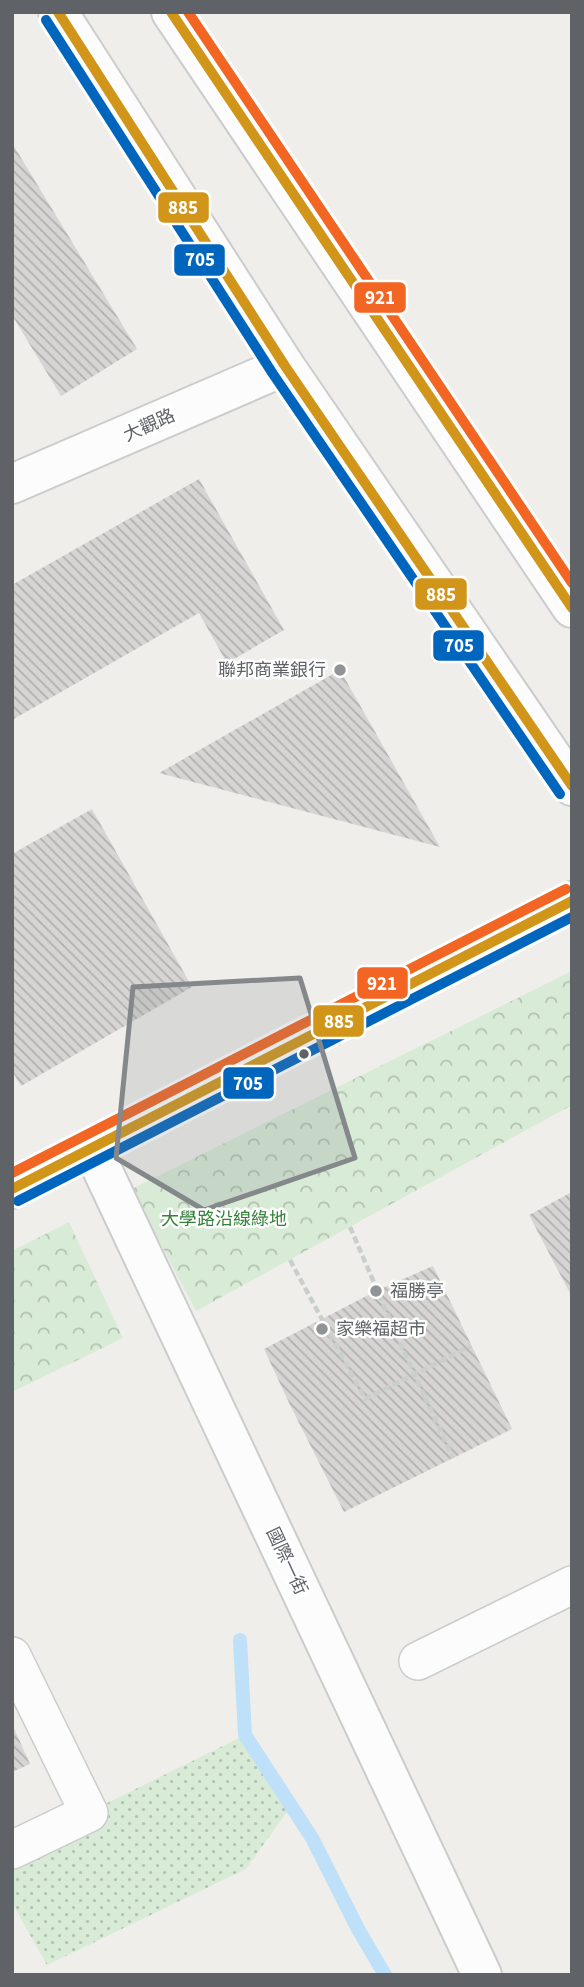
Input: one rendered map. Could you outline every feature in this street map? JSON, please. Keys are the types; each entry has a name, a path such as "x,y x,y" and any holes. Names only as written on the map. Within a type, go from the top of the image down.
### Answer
{"street":[{"path":"58,12 285,366 572,786"},
{"path":"171,12 572,608"},
{"name":"大觀路","path":"12,484 285,366"},
{"path":"12,1189 572,901"},
{"name":"國際一街","path":"92,1148 482,1975"},
{"path":"418,1661 572,1585"},
{"path":"12,1850 89,1813 19,1671"}],"path":[{"path":"350,1227 453,1458"},
{"path":"289,1260 365,1399 471,1346"}],"highlighted area":[{"path":"300,978 355,1158 204,1210 116,1158 133,987"}],"green space":[{"name":"大學路沿線綠地","path":"572,971 572,1105 196,1311 132,1189"},
{"path":"69,1222 123,1338 12,1392 12,1251"},
{"path":"245,1735 291,1806 246,1869 47,1965 12,1903 12,1850"}],"building":[{"path":"12,143 137,349 61,396 12,315"},
{"path":"199,479 284,630 227,663 199,613 12,720 12,585"},
{"path":"340,670 440,847 159,773"},
{"path":"92,809 192,987 21,1086 12,1071 12,854"},
{"path":"572,1192 572,1297 529,1215"},
{"path":"433,1266 512,1429 344,1512 264,1349 376,1291"},
{"path":"12,1724 30,1764 12,1772"}],"waterway":[{"path":"240,1640 245,1735 312,1838 358,1929 385,1975"}],"transit line":[{"name":"885","path":"58,12 285,366 572,786"},
{"name":"885","path":"171,12 572,608"},
{"name":"921","path":"188,12 572,583"},
{"name":"705","path":"46,20 273,374 560,794"},
{"name":"921","path":"12,1173 566,889"},
{"name":"885","path":"12,1189 572,901"},
{"name":"705","path":"18,1201 572,917"}],"place":[{"name":"聯邦商業銀行","path":"340,670"},
{"name":"福勝亭","path":"376,1291"},
{"name":"家樂福超市","path":"322,1329"}]}
